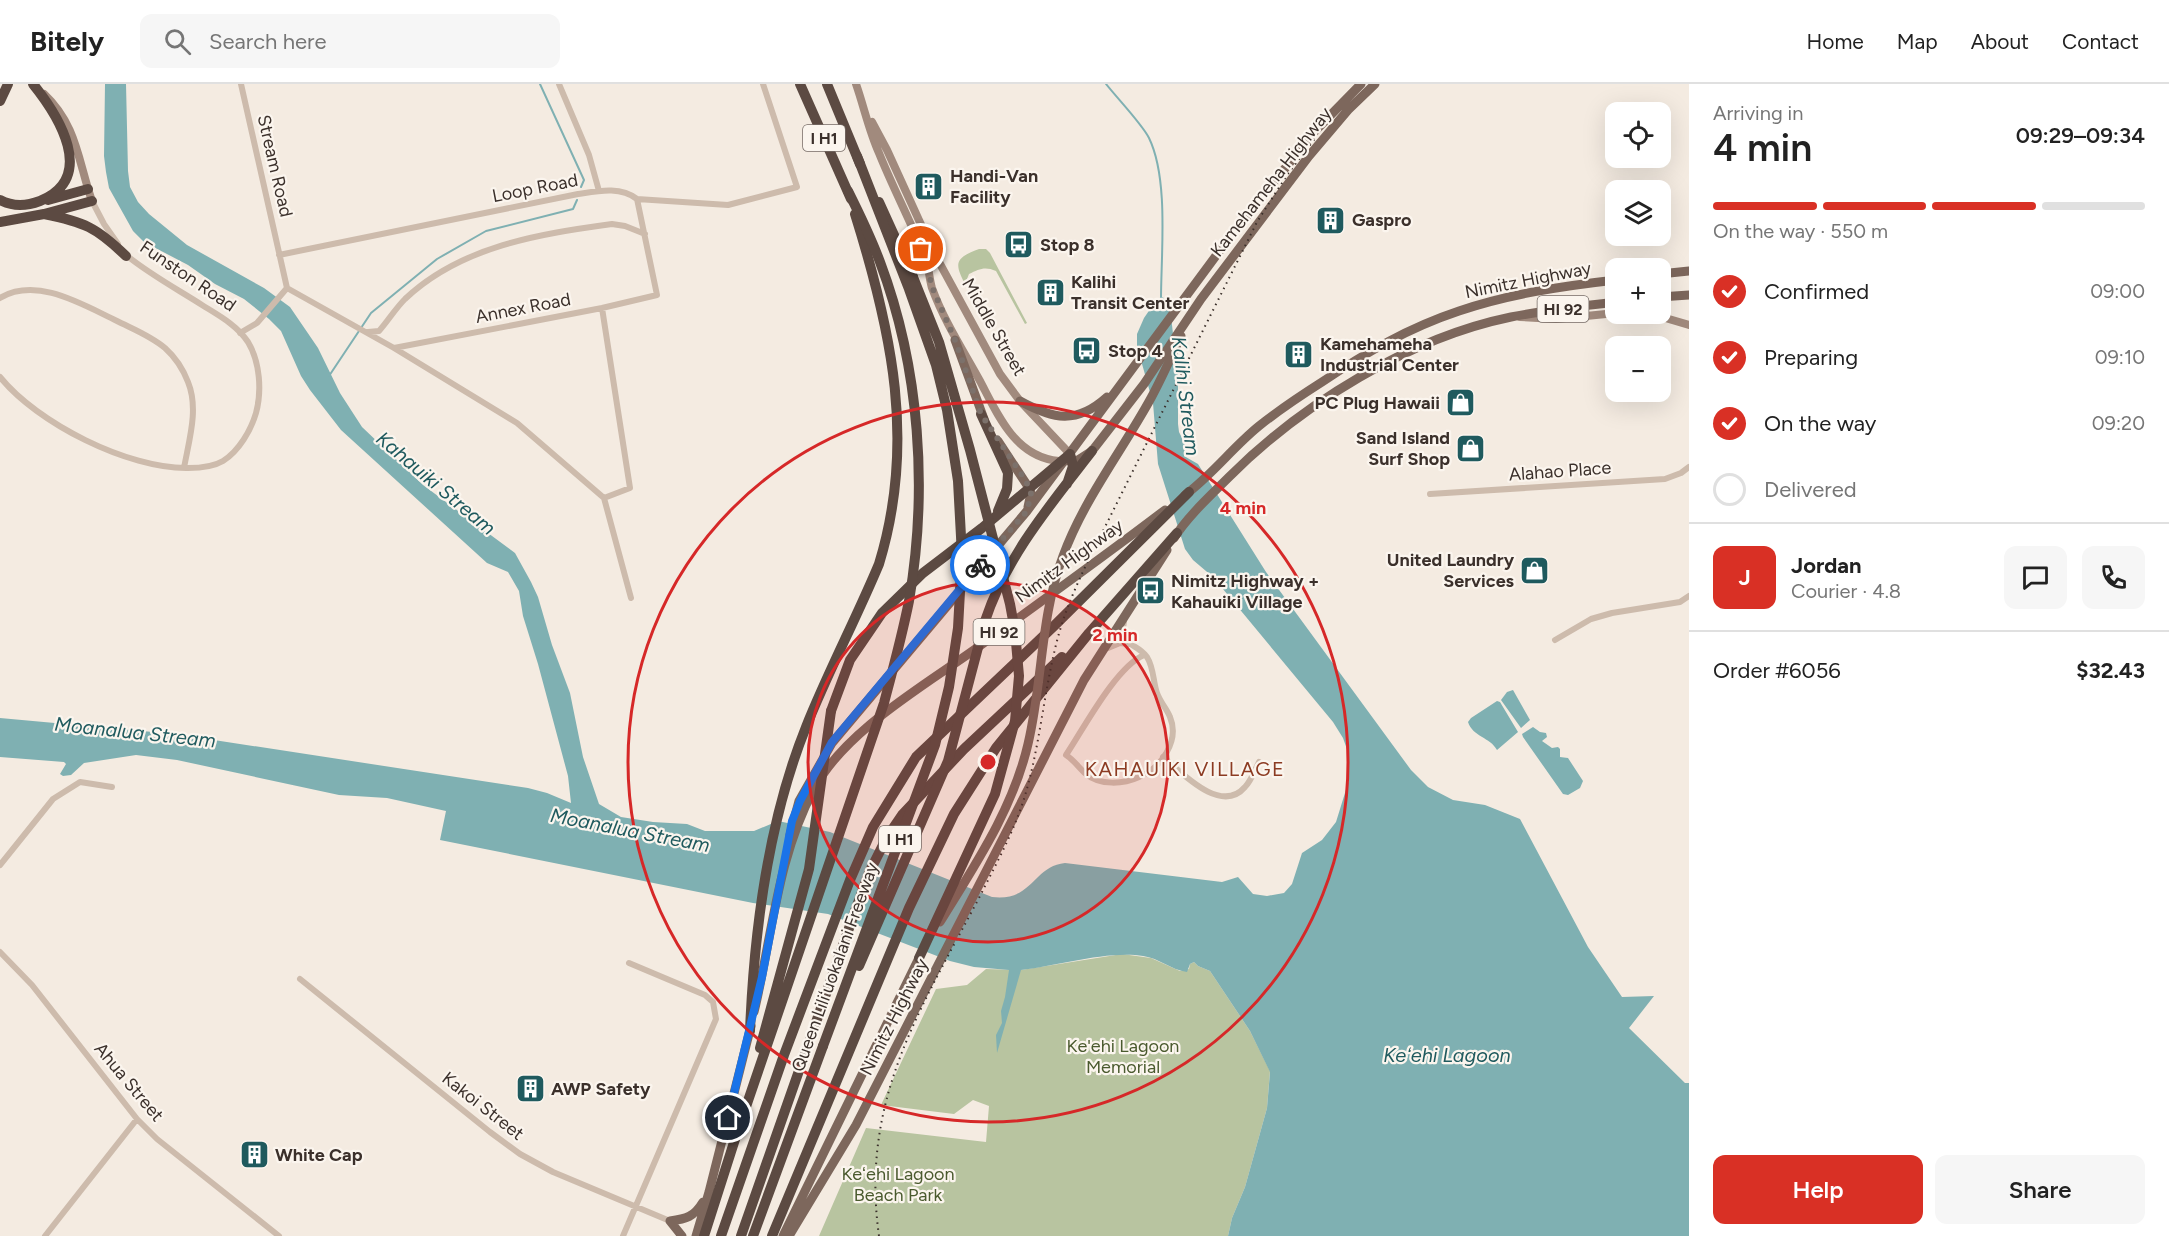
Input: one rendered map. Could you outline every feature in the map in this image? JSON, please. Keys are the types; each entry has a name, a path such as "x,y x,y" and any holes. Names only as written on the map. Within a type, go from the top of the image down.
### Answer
{"highway":[{"path":"0,92 7,84"},
{"path":"0,101 7,84"},
{"path":"32,204 45,199 58,189 68,171 70,161 64,130 50,104 33,84"},
{"name":"Queen Liliʻuokalani Freeway","path":"704,1236 737,1132 884,703 903,631 913,572 918,491 916,422 900,332 888,286 869,234 800,84"},
{"name":"Queen Liliʻuokalani Freeway","path":"753,1236 935,745 949,687 958,628 962,555 958,481 947,410 936,364 857,156 826,84"},
{"path":"857,156 894,231 939,342 1010,604 1017,652 1018,703 1002,773 995,794 919,958"},
{"path":"0,200 14,205 32,204 88,189"},
{"path":"750,1031 752,977 771,846 806,727 879,564 896,486 898,430 893,372 876,280 848,191"},
{"path":"0,222 44,214 93,201"},
{"path":"44,214 75,220 90,226 126,256"},
{"path":"981,414 1008,473 1007,489 998,513"},
{"path":"823,1046 948,761 992,600 1011,561 1092,451"},
{"path":"737,1132 809,869 831,711 849,660 882,613 923,573 1067,459 1071,473 1067,484"},
{"path":"721,1236 784,1055 850,880 873,827 902,777 916,758 1189,492"},
{"path":"772,1236 909,908 940,841 973,781 996,748 1089,633 1177,533"},
{"path":"741,1236 869,873 887,837 902,815 964,749 1089,633"}],"main road":[{"name":"Funston Road","path":"33,84 52,101 73,133 93,201"},
{"name":"Middle Street","path":"856,84 878,152 901,199 926,261 932,287 955,340 980,381 997,416 1008,431 1039,456 1067,459"},
{"name":"Kamehameha Highway","path":"1119,385 1221,249 1314,132 1361,84"},
{"name":"Kamehameha Highway","path":"1178,336 1201,299 1314,150 1348,110 1375,84"},
{"name":"Middle Street","path":"864,105 933,251 994,364 1020,401 1067,459"},
{"path":"1671,272 1689,270"},
{"name":"Nimitz Highway","path":"1189,492 1230,451 1292,402 1386,341 1460,310 1509,297 1605,282"},
{"path":"1671,296 1689,295"},
{"name":"Nimitz Highway","path":"789,1236 856,1125 1084,680 1177,533 1240,466 1270,440 1305,413 1361,376 1422,346 1477,326 1511,317 1605,304"},
{"path":"1511,317 1556,319 1605,313"},
{"path":"1671,320 1689,325"},
{"path":"783,1236 919,958 998,825 1011,797 1029,742 1050,600 1062,558 1090,497 1151,398 1178,336"},
{"path":"1067,459 1092,451 1178,336"},
{"path":"955,340 981,414 1029,488 1030,502 1027,511"},
{"path":"1020,401 1052,416 1071,416 1082,413 1100,402 1119,385"},
{"path":"784,867 792,821 800,801 832,742 1027,511 1119,385"},
{"name":"Nimitz Highway","path":"696,1236 750,1031 784,867 799,822 814,788 839,754 862,731 1162,516"},
{"path":"670,1221 688,1219 698,1212 709,1192"},
{"path":"670,1221 682,1236"}],"street":[{"name":"Stream Road","path":"241,84 279,255"},
{"path":"559,84 589,156 599,191"},
{"name":"Loop Road","path":"279,255 599,191 623,192 637,200 728,205 797,187 763,84"},
{"path":"637,200 645,234"},
{"name":"Funston Road","path":"0,377 14,391 55,422 98,447 144,462 184,468 222,462 244,439 252,425 258,401 259,377 249,343 228,322 126,256 104,224 93,201"},
{"path":"364,332 379,331 404,300 431,279 482,252 506,243 555,232 612,224 625,226 645,234"},
{"name":"Annex Road","path":"394,348 602,308 657,295 645,234"},
{"path":"279,255 287,288 394,348 517,423 604,498 630,598"},
{"path":"240,333 255,324 287,288"},
{"path":"0,298 23,291 39,291 63,297 141,333 167,349 182,369 191,391 193,419 184,468"},
{"path":"602,308 630,488 604,498"},
{"name":"Alahao Place","path":"1430,494 1665,479 1689,467"},
{"path":"1556,640 1591,619 1612,613 1680,602 1689,596"},
{"path":"1124,618 1124,638 1144,655 1151,665 1158,698 1172,723 1172,740 1164,757 1147,773 1139,777 1112,783 1093,779 1066,755 1120,674 1132,661 1144,655"},
{"path":"1104,650 1120,643 1130,645"},
{"path":"1164,757 1202,790 1216,795 1240,792 1247,786 1259,762"},
{"path":"0,865 53,799 80,782 112,787"},
{"name":"Ahua Street","path":"0,952 32,985 137,1119 157,1139 279,1236"},
{"path":"622,1236 716,1019 713,1002 705,995 629,963"},
{"name":"Kakoi Street","path":"300,979 520,1154 553,1172 670,1221"},
{"path":"45,1236 137,1119"}],"green space":[{"path":"979,249 986,249 990,253 1027,323 1025,324 996,271 985,268 976,271 969,274 965,284 959,271 959,262 965,255"},
{"name":"Ke'ehi Lagoon Memorial","path":"1122,954 1151,958 1180,971 1189,969 1190,964 1194,962 1210,971 1250,1031 1270,1071 1267,1108 1245,1187 1232,1218 1228,1236 819,1236 866,1128 986,1142 989,1106 973,1100 954,1114 881,1105 936,989 967,985 986,969 1021,970"}],"water":[{"path":"105,84 126,84 128,171 130,187 138,202 187,245 264,288 290,307 318,348 340,393 362,427 423,485 515,553 538,597 552,645 570,693 583,757 599,804 621,817 687,824 705,831 754,831 778,821 830,832 992,897 1016,894 1046,870 1065,863 1222,882 1238,877 1253,894 1267,896 1284,893 1292,884 1302,853 1322,840 1336,822 1349,780 1349,755 1343,738 1333,722 1213,577 1193,560 1185,549 1158,464 1153,403 1137,346 1137,334 1144,318 1161,297 1167,299 1170,307 1178,379 1178,424 1185,444 1184,456 1198,464 1266,572 1411,770 1428,787 1453,800 1485,805 1520,819 1588,947 1622,997 1654,996 1629,1028 1685,1083 1689,1083 1689,1236 1228,1236 1232,1218 1245,1187 1267,1108 1270,1072 1250,1031 1210,971 1194,962 1190,964 1187,972 1149,957 1115,955 1021,970 997,1053 996,1035 1002,1023 1001,1011 1009,970 974,967 950,961 828,914 753,903 440,840 446,811 387,798 339,795 177,760 136,755 84,763 71,775 63,776 60,774 66,764 64,762 0,757 0,718 175,734 528,788 571,803 568,776 523,616 519,591 508,572 487,563 341,430 310,390 301,376 281,331 269,319 244,299 215,284 188,265 144,242 133,231 109,188 104,156"},
{"path":"1513,690 1530,720 1521,728 1501,700 1507,692"},
{"path":"1497,701 1500,702 1518,732 1497,750 1474,731 1468,722"},
{"path":"1533,727 1546,733 1547,737 1542,741 1552,748 1558,747 1560,757 1568,758 1583,781 1580,788 1568,795 1563,794 1523,737 1522,734"}],"waterway":[{"path":"540,84 584,180 581,187"},
{"name":"Kalihi Stream","path":"1106,84 1146,132 1155,155 1162,195 1161,299"},
{"path":"329,376 371,313 437,259 486,231 573,209 577,200"}],"railway":[{"path":"879,1236 875,1187 878,1142 887,1099 900,1058 917,1018 1018,817 1033,764 1058,637 1071,599 1257,222 1287,175 1316,137"}],"way so far":[{"path":"921,249 932,287 955,340 981,414 1026,481 1031,493 1027,511 980,565"}],"place":[{"name":"Handi-Van Facility","path":"929,186"},
{"name":"Gaspro","path":"1331,220"},
{"name":"Stop 8","path":"1019,245"},
{"name":"Kalihi Transit Center","path":"1050,292"},
{"name":"Stop 4","path":"1087,351"},
{"name":"Kamehameha Industrial Center","path":"1299,354"},
{"name":"PC Plug Hawaii","path":"1461,403"},
{"name":"Sand Island Surf Shop","path":"1471,448"},
{"name":"United Laundry Services","path":"1535,570"},
{"name":"Nimitz Highway + Kahauiki Village","path":"1150,591"},
{"name":"AWP Safety","path":"530,1089"},
{"name":"White Cap","path":"254,1155"}],"district":[{"name":"KAHAUIKI VILLAGE","path":"1185,769"}],"route":[{"path":"728,1118 762,977 792,821 800,801 832,742 980,565"}],"water label":[{"name":"Kahauiki Stream","path":"436,483"},
{"name":"Moanalua Stream","path":"135,732"},
{"name":"Moanalua Stream","path":"630,830"},
{"name":"Keʻehi Lagoon","path":"1447,1055"}],"park label":[{"name":"Keʻehi Lagoon Beach Park","path":"898,1184"}]}
